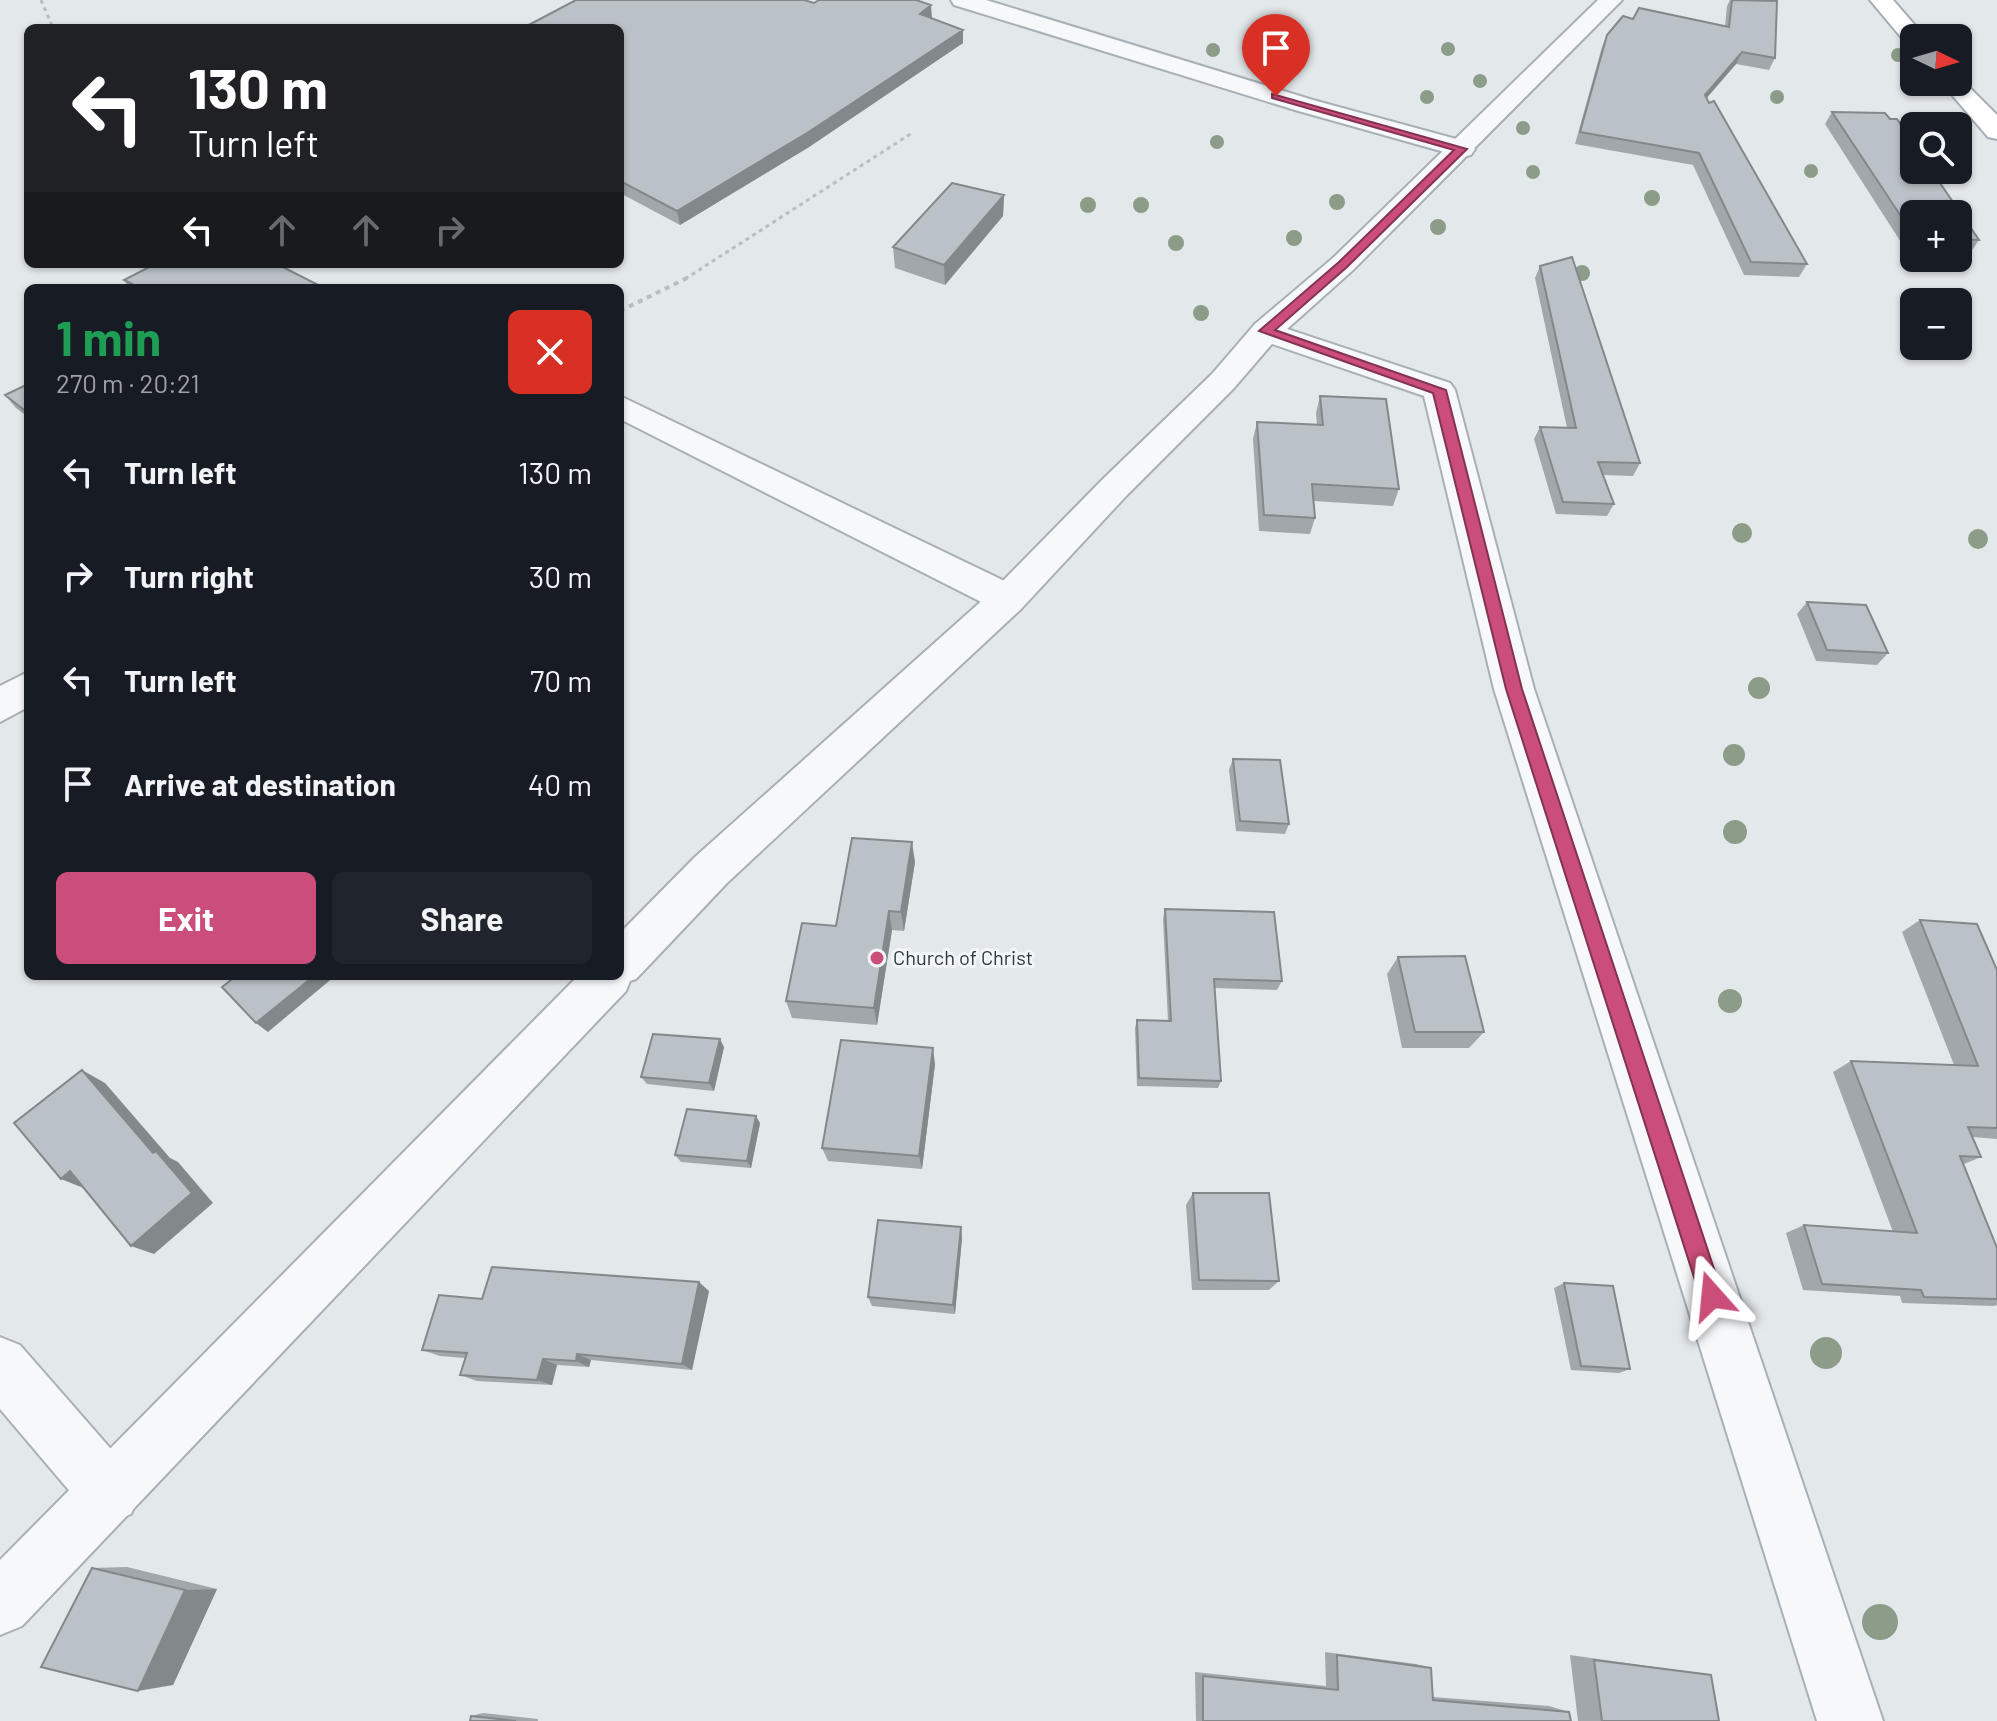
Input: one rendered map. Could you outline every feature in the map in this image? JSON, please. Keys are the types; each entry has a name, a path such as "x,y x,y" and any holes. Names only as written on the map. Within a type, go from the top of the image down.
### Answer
{"main road":[{"path":"1881,0 1902,24"},
{"path":"1966,96 1997,131"}],"street":[{"path":"962,0 1462,149"},
{"path":"624,960 711,870 1008,599 1115,487 1223,381 1266,331 1343,264 1611,0"},
{"path":"1266,331 1439,390 1514,689 1850,1721"},
{"path":"624,408 1008,599"},
{"path":"0,706 24,690"},
{"path":"0,1604 605,980"},
{"path":"0,1365 110,1493"}],"path":[{"path":"41,0 51,24"},
{"path":"624,309 693,275 912,133"}],"building":[{"path":"576,0 804,0 814,3 819,0 916,0 931,5 920,14 963,30 807,133 677,211 624,183 624,24 531,24"},
{"path":"1732,0 1777,1 1775,58 1742,52 1705,95 1709,103 1714,101 1807,264 1751,262 1699,153 1580,132 1607,35 1623,16 1633,19 1639,8 1729,27"},
{"path":"1832,112 1885,113 1890,119 1897,119 1900,124 1900,184 1941,184 1952,200 1900,200 1900,215"},
{"path":"952,183 1004,195 944,265 893,247"},
{"path":"1572,257 1640,463 1598,462 1614,504 1563,502 1540,427 1576,428 1540,266"},
{"path":"147,268 285,268 316,284 132,284 124,280"},
{"path":"24,386 24,410 5,395"},
{"path":"1320,396 1386,399 1399,489 1312,484 1315,518 1264,515 1257,422 1323,425"},
{"path":"1807,602 1866,605 1888,653 1827,650"},
{"path":"1233,759 1280,760 1289,824 1240,821"},
{"path":"852,838 912,842 901,912 889,911 874,1008 786,1001 802,923 836,926"},
{"path":"1165,909 1274,912 1282,981 1214,979 1221,1081 1139,1078 1137,1020 1171,1021"},
{"path":"1920,920 1977,924 1997,970 1997,1128 1968,1127 1981,1157 1960,1156 1997,1248 1997,1299 1924,1297 1921,1290 1822,1284 1804,1225 1917,1233 1851,1061 1978,1066"},
{"path":"1465,956 1484,1032 1415,1032 1398,957"},
{"path":"231,980 309,980 256,1023 222,987"},
{"path":"653,1034 720,1039 709,1083 641,1077"},
{"path":"841,1040 933,1048 919,1156 822,1148"},
{"path":"82,1070 153,1153 156,1151 192,1193 131,1246 70,1171 61,1179 14,1123"},
{"path":"687,1109 756,1116 747,1161 675,1155"},
{"path":"1193,1193 1269,1193 1279,1281 1199,1280"},
{"path":"878,1220 961,1227 953,1305 868,1297"},
{"path":"492,1267 699,1282 682,1364 577,1354 576,1361 543,1359 537,1380 460,1375 467,1353 422,1350 439,1295 482,1299"},
{"path":"1564,1283 1613,1286 1630,1369 1581,1366"},
{"path":"92,1568 185,1590 138,1691 41,1667"},
{"path":"1337,1655 1431,1668 1433,1700 1569,1712 1571,1721 1203,1721 1203,1676 1338,1690"},
{"path":"1594,1660 1711,1675 1719,1721 1602,1721"},
{"path":"471,1716 516,1721 470,1721"}],"place":[{"name":"Church of Christ","path":"877,958"}],"route":[{"path":"1276,96 1462,149 1343,264 1266,331 1439,390 1514,689 1712,1296"}]}
